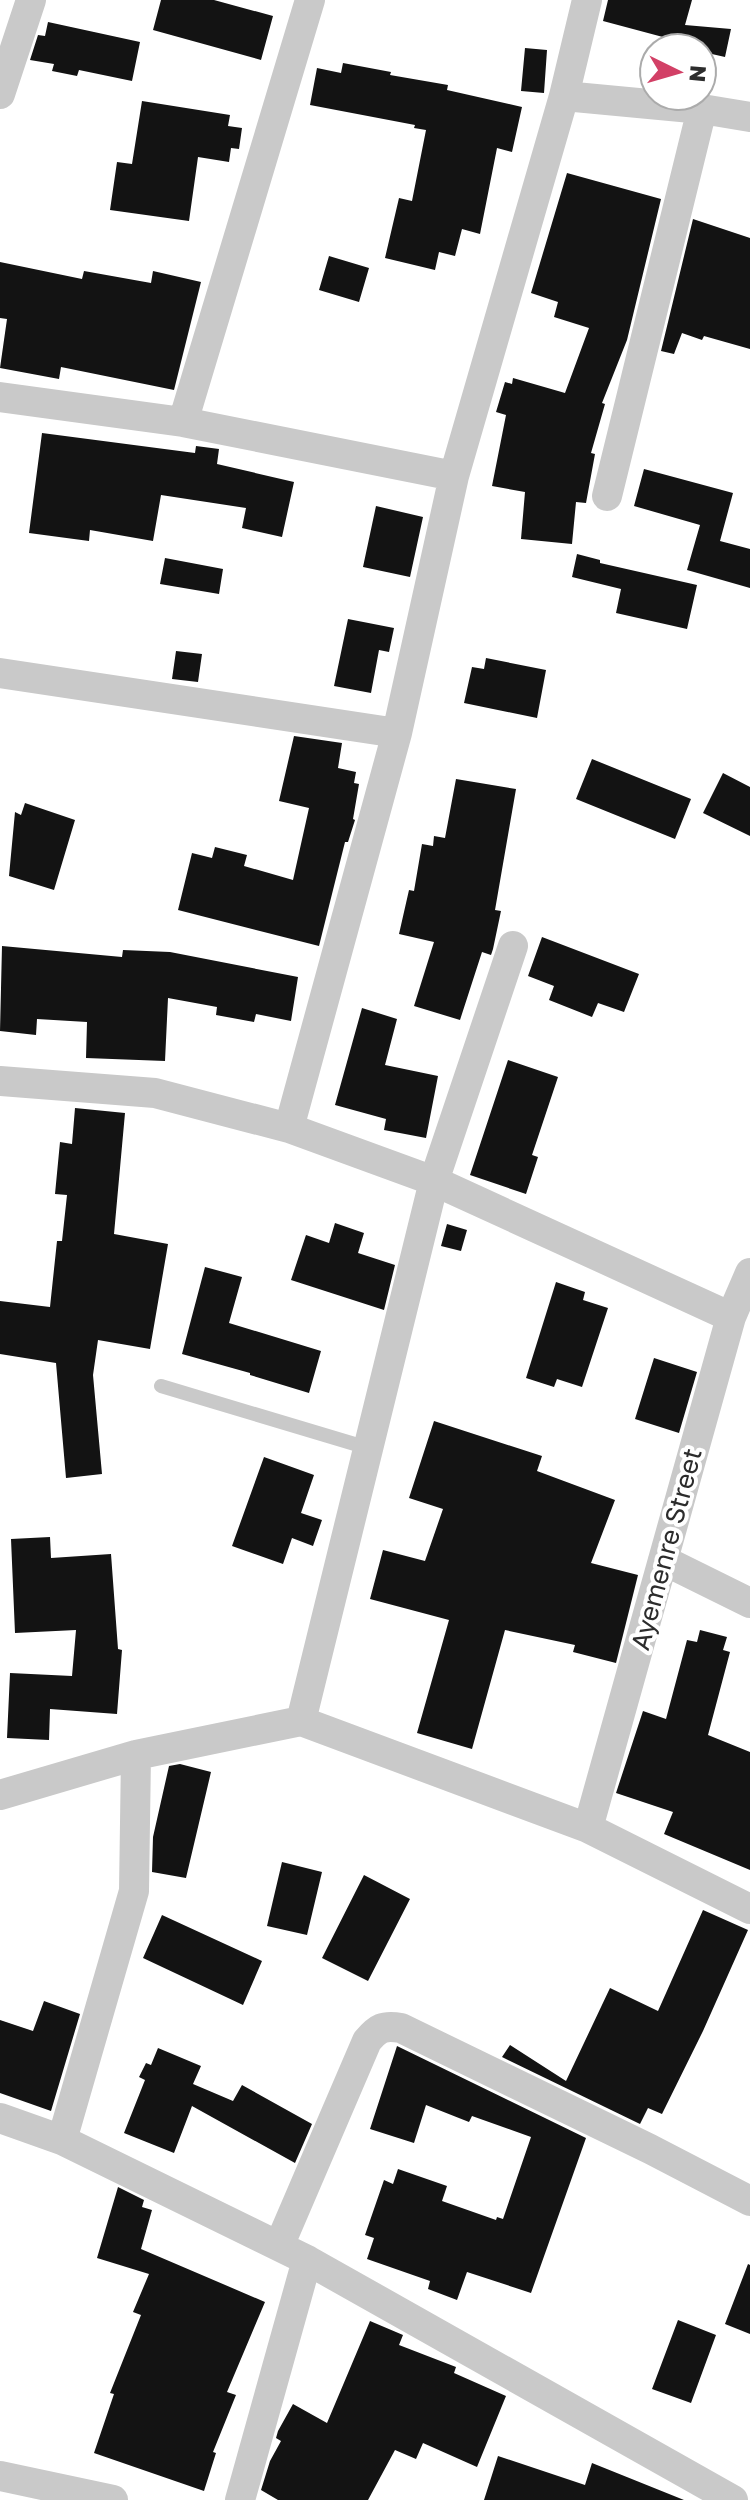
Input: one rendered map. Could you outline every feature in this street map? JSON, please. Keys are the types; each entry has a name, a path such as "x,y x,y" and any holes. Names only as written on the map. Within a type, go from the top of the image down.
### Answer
{"street":[{"path":"0,94 31,0"},
{"path":"183,422 310,0"},
{"path":"289,1128 397,733 454,476 564,96 587,0"},
{"path":"564,96 638,103"},
{"path":"607,496 701,112"},
{"path":"718,112 750,117"},
{"path":"0,397 183,422 454,476"},
{"path":"0,673 397,733"},
{"path":"301,1721 434,1181 513,946"},
{"path":"0,1081 155,1093 289,1128 434,1181 731,1317"},
{"name":"Ayemenre Street","path":"588,1828 731,1317 750,1273"},
{"path":"663,1560 750,1603"},
{"path":"0,1795 136,1755 301,1721 588,1828 750,1909"},
{"path":"62,2140 134,1891 136,1755"},
{"path":"279,2246 367,2041 378,2028 389,2026 401,2028 581,2115 750,2201"},
{"path":"0,2118 62,2140 307,2260 733,2500"},
{"path":"240,2500 307,2260"},
{"path":"0,2476 113,2500"}],"lane":[{"path":"161,1386 368,1448"}],"building":[{"path":"161,0 214,0 273,16 261,60 153,30"},
{"path":"608,0 692,0 685,25 731,29 725,57 718,55 718,32 644,32 603,21"},
{"path":"48,22 140,42 132,81 79,70 77,76 52,71 54,64 30,60 38,35 45,36"},
{"path":"525,48 547,50 544,93 521,91"},
{"path":"343,63 448,85 447,90 522,107 512,152 497,148 480,234 462,229 455,256 439,252 435,270 385,258 399,198 412,201 426,130 414,128 415,125 310,105 317,68 341,73"},
{"path":"142,101 230,115 228,126 242,128 239,149 231,148 229,162 198,157 189,221 110,210 117,162 132,164"},
{"path":"567,173 661,199 627,340 602,403 605,404 591,453 595,454 586,503 576,502 572,544 521,539 525,492 492,486 506,415 496,412 505,382 512,384 513,378 565,393 589,328 554,317 558,302 531,293"},
{"path":"693,219 750,238 750,349 682,333 674,354 661,351"},
{"path":"329,256 369,268 359,302 319,290"},
{"path":"0,262 82,279 84,271 151,283 153,271 201,282 174,390 61,367 59,379 0,368 7,319 0,318"},
{"path":"42,433 195,453 196,446 219,449 217,464 294,482 282,537 242,528 246,508 161,495 153,541 90,530 89,541 29,533"},
{"path":"644,469 733,493 720,541 750,549 750,588 687,570 700,525 634,506"},
{"path":"376,506 423,517 410,577 363,567"},
{"path":"577,554 600,560 600,563 697,585 687,629 616,613 621,589 572,577"},
{"path":"165,558 223,569 219,594 160,584"},
{"path":"348,619 394,628 389,652 379,650 371,693 334,686"},
{"path":"176,651 202,654 198,682 172,679"},
{"path":"486,658 546,670 537,718 464,703 472,667 484,669"},
{"path":"294,736 342,743 338,768 356,772 354,783 359,784 355,820 348,842 345,842 319,946 178,910 192,853 212,858 215,847 247,855 244,866 293,880 309,808 279,801"},
{"path":"592,759 691,799 675,839 576,799"},
{"path":"723,773 750,787 750,836 703,813"},
{"path":"456,779 516,789 495,910 501,911 493,949 491,955 482,952 460,1020 414,1006 434,942 399,934 409,890 414,891 422,844 433,846 434,836 445,838"},
{"path":"25,803 75,820 54,890 9,876 15,812 21,815"},
{"path":"542,937 639,974 624,1012 598,1003 592,1017 549,1000 554,986 528,976"},
{"path":"2,946 122,957 123,950 170,952 298,977 291,1021 256,1014 254,1022 216,1015 217,1007 168,998 165,1061 86,1058 87,1022 37,1019 36,1035 0,1031"},
{"path":"362,1008 397,1019 385,1065 438,1076 426,1138 384,1130 386,1119 335,1105"},
{"path":"508,1060 558,1077 532,1155 538,1157 526,1194 470,1175"},
{"path":"75,1108 125,1113 114,1234 168,1244 150,1349 98,1340 93,1375 102,1474 66,1478 56,1363 0,1354 0,1301 50,1307 57,1241 62,1241 67,1195 55,1194 60,1142 72,1144"},
{"path":"335,1223 364,1233 358,1253 395,1265 384,1310 291,1280 306,1235 329,1243"},
{"path":"447,1224 467,1230 461,1251 441,1246"},
{"path":"205,1267 242,1277 229,1323 321,1351 309,1393 182,1354"},
{"path":"556,1282 585,1292 583,1300 608,1308 582,1387 557,1379 554,1387 526,1378"},
{"path":"654,1358 697,1372 679,1433 635,1419"},
{"path":"434,1421 542,1456 537,1471 615,1500 591,1563 638,1575 616,1663 573,1652 575,1645 505,1630 472,1749 417,1733 449,1620 370,1599 383,1550 425,1561 443,1509 409,1498"},
{"path":"264,1457 314,1475 301,1513 322,1520 313,1546 292,1538 283,1564 232,1546"},
{"path":"50,1537 51,1558 111,1554 118,1649 122,1650 117,1714 50,1709 49,1740 7,1738 10,1673 72,1676 76,1630 15,1633 11,1539"},
{"path":"700,1630 727,1637 723,1650 730,1652 708,1735 750,1752 750,1870 664,1834 673,1812 616,1793 643,1711 666,1719 687,1640 697,1642"},
{"path":"180,1764 211,1772 186,1878 152,1872 153,1837 169,1766"},
{"path":"282,1862 322,1872 307,1935 267,1926"},
{"path":"364,1875 410,1899 368,1981 322,1958"},
{"path":"703,1910 748,1930 662,2114 648,2108 640,2124 502,2057 510,2045 566,2081 610,1988 658,2011"},
{"path":"162,1915 262,1961 243,2005 143,1958"},
{"path":"44,2001 80,2014 51,2111 0,2093 0,2020 33,2031"},
{"path":"397,2046 586,2138 531,2293 467,2272 457,2300 428,2289 430,2281 367,2259 374,2238 365,2235 384,2180 393,2184 398,2169 447,2186 442,2201 496,2220 497,2217 503,2219 531,2137 472,2116 469,2122 426,2105 414,2143 370,2129"},
{"path":"158,2048 201,2066 193,2084 233,2101 242,2085 312,2124 295,2163 192,2106 174,2153 124,2133 145,2080 139,2077 146,2063 151,2065"},
{"path":"118,2187 144,2200 142,2207 152,2210 141,2249 265,2302 227,2392 236,2395 213,2452 216,2453 204,2491 94,2453 114,2394 110,2393 141,2315 133,2312 149,2274 97,2258"},
{"path":"750,2265 750,2334 725,2324"},
{"path":"678,2320 716,2335 691,2403 652,2389"},
{"path":"370,2321 403,2335 399,2345 456,2367 454,2373 506,2396 477,2467 423,2443 416,2459 395,2450 368,2500 278,2500 261,2490 270,2461 281,2441 276,2438 278,2431 293,2404 327,2423"},
{"path":"498,2456 585,2485 592,2463 684,2500 484,2500"}]}
